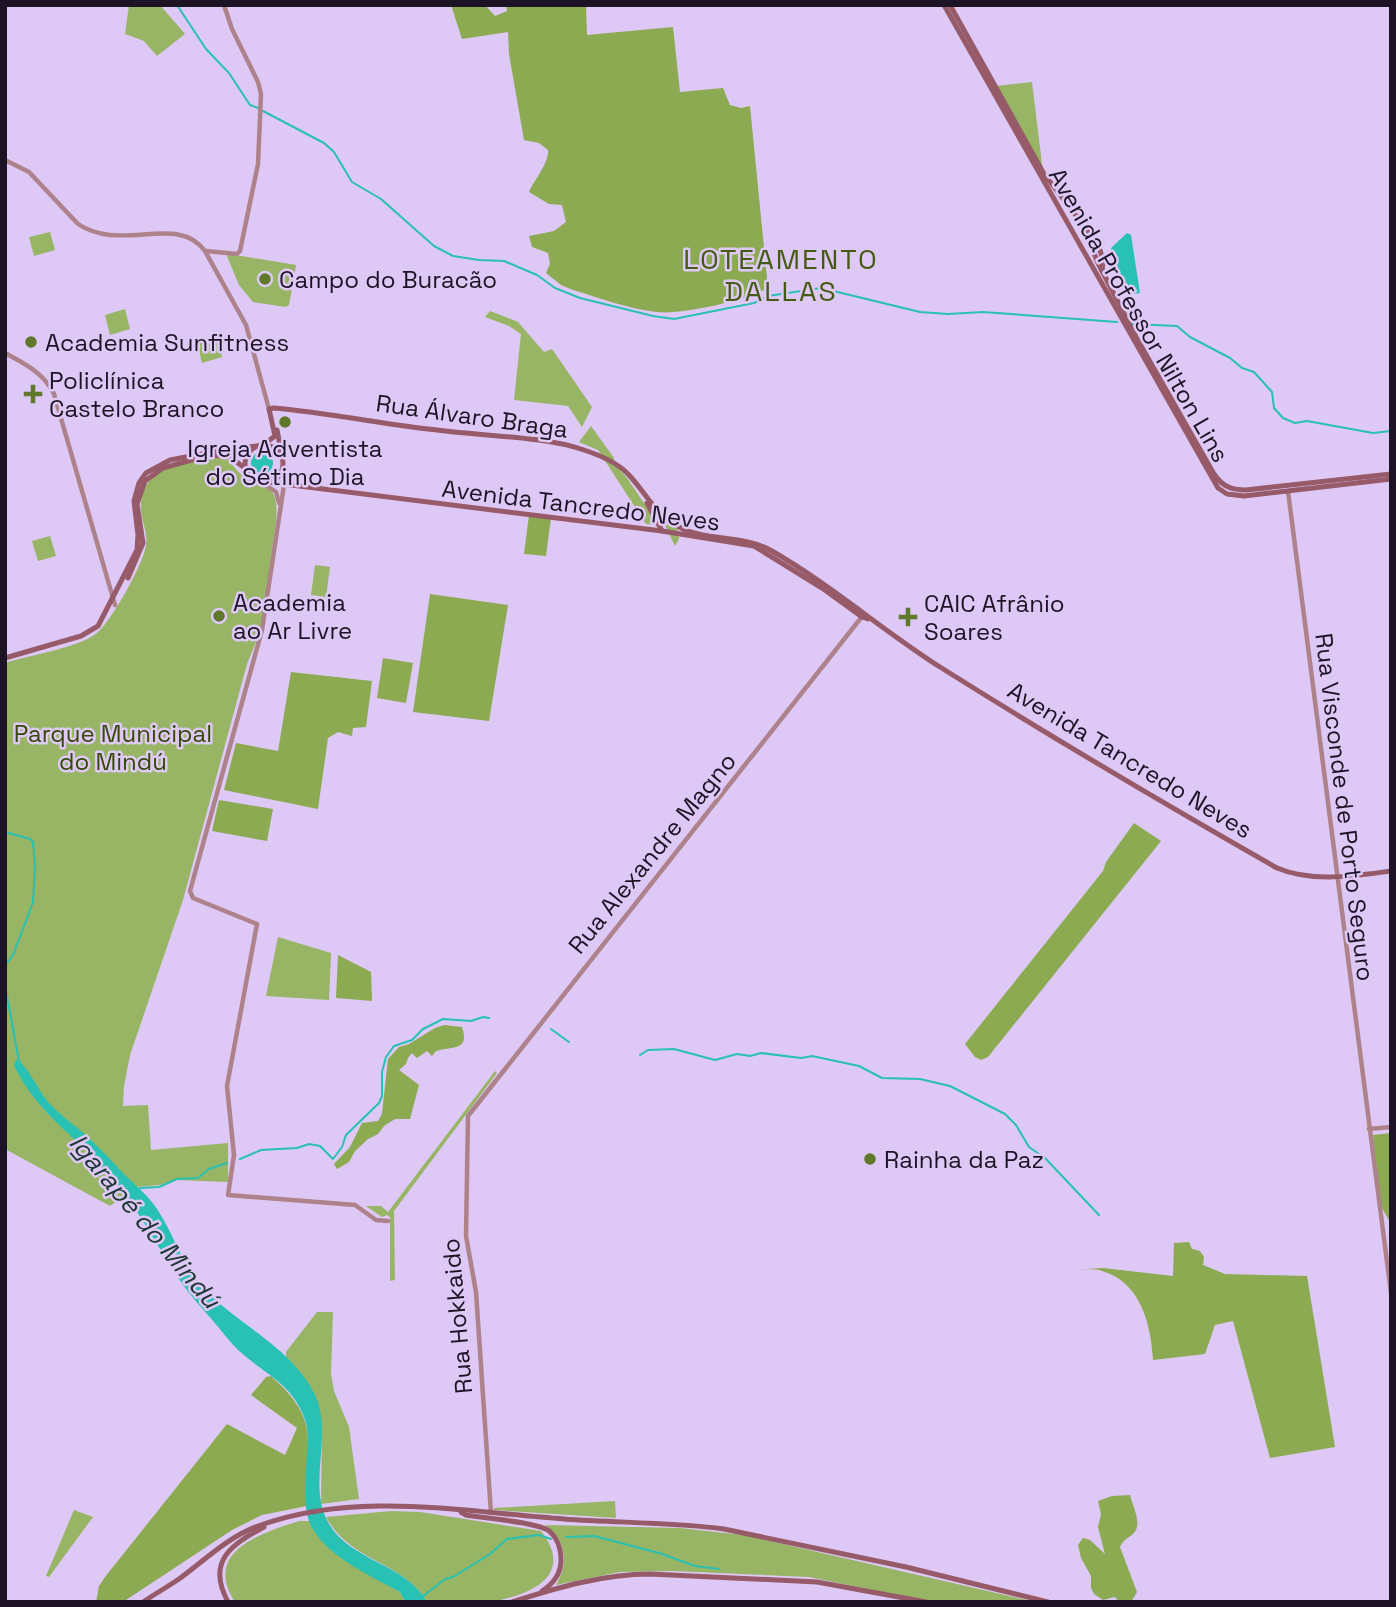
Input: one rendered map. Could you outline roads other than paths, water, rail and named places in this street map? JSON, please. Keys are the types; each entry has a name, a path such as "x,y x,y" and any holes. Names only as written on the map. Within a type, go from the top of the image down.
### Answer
{"main road":[{"name":"Avenida Professor Nilton Lins","path":"944,5 1068,228 1124,319"},
{"name":"Avenida Professor Nilton Lins","path":"950,5 1044,174 1081,223 1128,327 1218,488 1227,494 1238,496 1391,479"},
{"path":"1063,218 1074,211"},
{"path":"1068,228 1081,223"},
{"name":"Avenida Professor Nilton Lins","path":"1128,327 1214,474 1227,487 1246,490 1391,474"},
{"path":"269,408 278,434 284,485"},
{"name":"Rua Álvaro Braga","path":"269,408 572,446 615,464 629,475 658,512 682,528"},
{"path":"246,469 247,456 275,436 272,417"},
{"path":"5,660 91,632 104,618 114,603 142,548 138,503 141,488 148,477 171,464 219,454 230,457 246,469 253,479 264,482 278,476 282,462 275,449 260,445 222,450 170,460 146,473 139,483 134,501 138,545 114,603"},
{"name":"Avenida Tancredo Neves","path":"264,482 662,531 754,547 822,588 942,668 1236,845 1292,874 1336,877 1391,871"},
{"path":"640,491 662,531"},
{"name":"Avenida Tancredo Neves","path":"682,528 755,542 804,571 865,616"},
{"path":"143,1602 180,1578 223,1544 256,1527 299,1514 402,1504 491,1514 724,1529 906,1567 1048,1602"},
{"path":"458,1510 466,1515 538,1527 552,1534 560,1549 561,1564 552,1583 535,1595"},
{"path":"228,1602 220,1582 222,1561 237,1543 279,1519"},
{"path":"512,1602 614,1576 650,1574 817,1582 926,1602"}],"street":[{"path":"205,251 237,254 242,246 261,148 258,82 232,29 224,5"},
{"path":"5,160 29,172 78,224 86,229 113,237 183,234 197,242 205,251 246,325 269,408"},
{"path":"5,353 37,372 54,394 114,603"},
{"path":"264,482 276,492 280,517"},
{"path":"284,485 262,630 190,891 193,898 257,924 227,1086 234,1154 228,1195 358,1205 376,1220 388,1221"},
{"name":"Rua Visconde de Porto Seguro","path":"1288,491 1391,1293"},
{"name":"Rua Alexandre Magno","path":"468,1116 865,616"},
{"name":"Rua Hokkaido","path":"468,1116 466,1236 476,1292 491,1514"},
{"path":"1369,1129 1391,1127"}],"water":[{"path":"1127,233 1131,235 1140,293 1127,295 1111,248"},
{"path":"262,452 270,455 273,463 270,471 262,474 254,471 251,463 254,455"},
{"path":"17,1059 51,1105 150,1199 192,1274 209,1294 281,1352 306,1379 320,1410 320,1493 329,1524 351,1547 406,1579 427,1602 405,1602 400,1592 335,1554 315,1533 306,1508 306,1423 293,1397 283,1385 234,1346 193,1298 118,1185 33,1096 14,1065"}],"waterway":[{"path":"177,5 206,49 229,73 250,105 258,108"},
{"path":"263,111 324,143 334,152 352,182 381,199 434,246 453,256 504,261 580,298 674,319 754,303 768,296 821,288 920,312 983,312 1117,322"},
{"path":"1132,324 1177,326 1190,337 1230,358 1242,368 1254,372 1272,392 1274,408 1283,418 1295,423 1307,421 1373,433 1391,431"},
{"name":"Igarapé do Mindú","path":"5,832 33,842 35,866 33,902 13,955 5,966"},
{"name":"Igarapé do Mindú","path":"5,985 19,1062"},
{"path":"240,1159 261,1150 297,1148 309,1144 320,1146 333,1159 342,1147 346,1135 379,1103 382,1096 382,1072 386,1057 394,1046 412,1040 423,1029 443,1019 471,1021 489,1018"},
{"path":"551,1029 569,1042"},
{"path":"640,1055 648,1050 674,1049 715,1060 737,1054 750,1056 761,1053 801,1058 812,1056 859,1066 882,1078 920,1079 950,1086 1005,1114 1016,1125 1029,1147 1045,1158 1099,1215"},
{"path":"140,1188 159,1187 177,1179 198,1178 209,1169 227,1163"},
{"path":"422,1597 445,1579 453,1577 490,1554 507,1539 539,1535 551,1539"},
{"path":"566,1537 594,1536 659,1553 695,1566 719,1569"}],"place":[{"name":"Campo do Buracão","path":"265,279"},
{"name":"Academia Sunfitness","path":"31,342"},
{"name":"Policlínica Castelo Branco","path":"33,394"},
{"name":"Igreja Adventista do Sétimo Dia","path":"285,422"},
{"name":"Academia ao Ar Livre","path":"219,616"},
{"name":"CAIC Afrânio Soares","path":"908,617"},
{"name":"Rainha da Paz","path":"870,1159"}],"district":[{"name":"LOTEAMENTO DALLAS","path":"781,275"}],"park label":[{"name":"Parque Municipal do Mindú","path":"113,747"}]}
